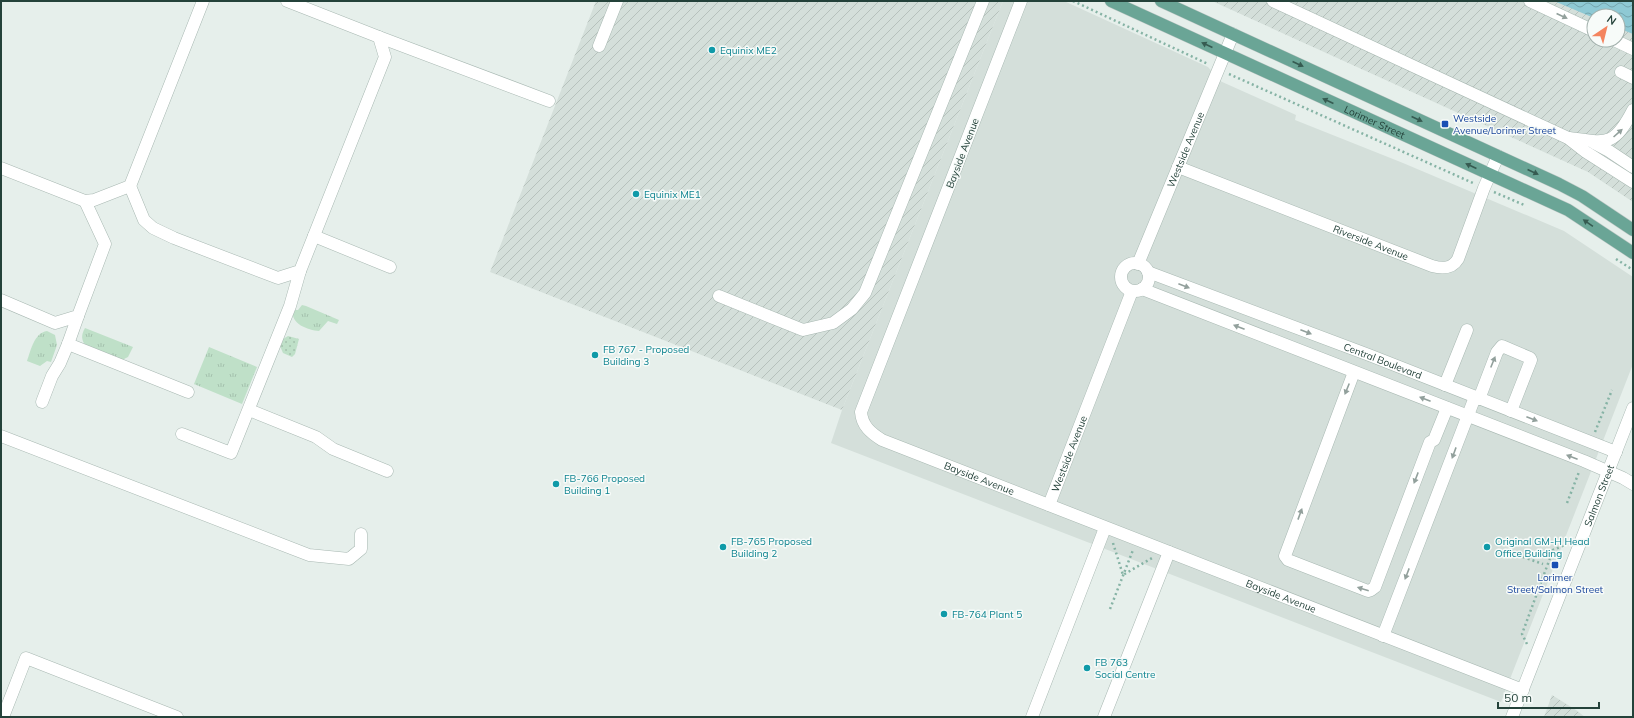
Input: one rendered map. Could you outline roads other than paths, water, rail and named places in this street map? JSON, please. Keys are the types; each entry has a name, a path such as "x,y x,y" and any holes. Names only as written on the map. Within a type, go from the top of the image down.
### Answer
{"main road":[{"name":"Lorimer Street","path":"1111,1 1571,212 1633,254"},
{"name":"Lorimer Street","path":"1161,1 1576,192 1633,230"}],"street":[{"path":"203,1 130,186 144,220 153,228 174,238 278,278 300,271"},
{"path":"287,1 549,101"},
{"path":"599,46 617,1"},
{"path":"718,296 803,330 833,323 852,309 865,293 983,1"},
{"name":"Bayside Avenue","path":"1021,1 861,412 862,421 865,427 872,434 882,440 1523,690"},
{"path":"1530,1 1586,27"},
{"path":"1279,2 1568,138 1586,152 1633,182"},
{"name":"Westside Avenue","path":"1138,264 1233,34"},
{"path":"182,434 231,453 290,306 300,271 385,57 380,37"},
{"path":"1621,72 1633,78"},
{"path":"1568,138 1599,142 1609,140 1622,129 1633,110"},
{"path":"1583,140 1603,147 1633,167"},
{"name":"Riverside Avenue","path":"1178,167 1439,268 1452,266 1458,259 1484,188 1498,156"},
{"path":"1,168 85,201 94,200 130,186"},
{"path":"42,402 52,376 60,363 68,344 105,244 85,201"},
{"path":"314,236 390,267"},
{"path":"1133,263 1138,264 1146,268 1148,272 1147,284 1137,290 1124,285 1121,276 1125,268 1133,263"},
{"name":"Central Boulevard","path":"1148,272 1368,355 1616,452"},
{"name":"Westside Avenue","path":"1048,506 1137,290"},
{"name":"Central Boulevard","path":"1137,290 1256,333 1608,471 1633,484"},
{"path":"1,300 55,323 78,316"},
{"path":"1256,333 1263,316"},
{"path":"1445,385 1467,330"},
{"path":"68,344 188,392"},
{"path":"1383,636 1468,416 1497,352 1502,346 1530,358 1531,360 1511,411"},
{"path":"1368,355 1341,407 1285,556 1288,560 1368,591 1375,587 1430,442 1434,440 1447,408"},
{"name":"Salmon Street","path":"1512,717 1633,408"},
{"path":"249,410 316,438 333,449 387,471"},
{"path":"1,436 309,555 349,559 360,549 362,534"},
{"path":"1032,717 1107,528"},
{"path":"1104,717 1167,551"},
{"path":"3,717 26,658 177,717"}],"water":[{"path":"1554,1 1633,1 1633,34 1626,31 1626,8 1586,8 1586,15"}],"place":[{"name":"Equinix ME2","path":"712,50"},
{"name":"Westside Avenue/Lorimer Street","path":"1445,124"},
{"name":"Equinix ME1","path":"636,194"},
{"name":"FB 767 - Proposed Building 3","path":"595,355"},
{"name":"FB-766 Proposed Building 1","path":"556,484"},
{"name":"FB-765 Proposed Building 2","path":"723,547"},
{"name":"Original GM-H Head Office Building","path":"1487,547"},
{"name":"Lorimer Street/Salmon Street","path":"1555,565"},
{"name":"FB-764 Plant 5","path":"944,614"},
{"name":"FB 763 Social Centre","path":"1087,668"}]}
